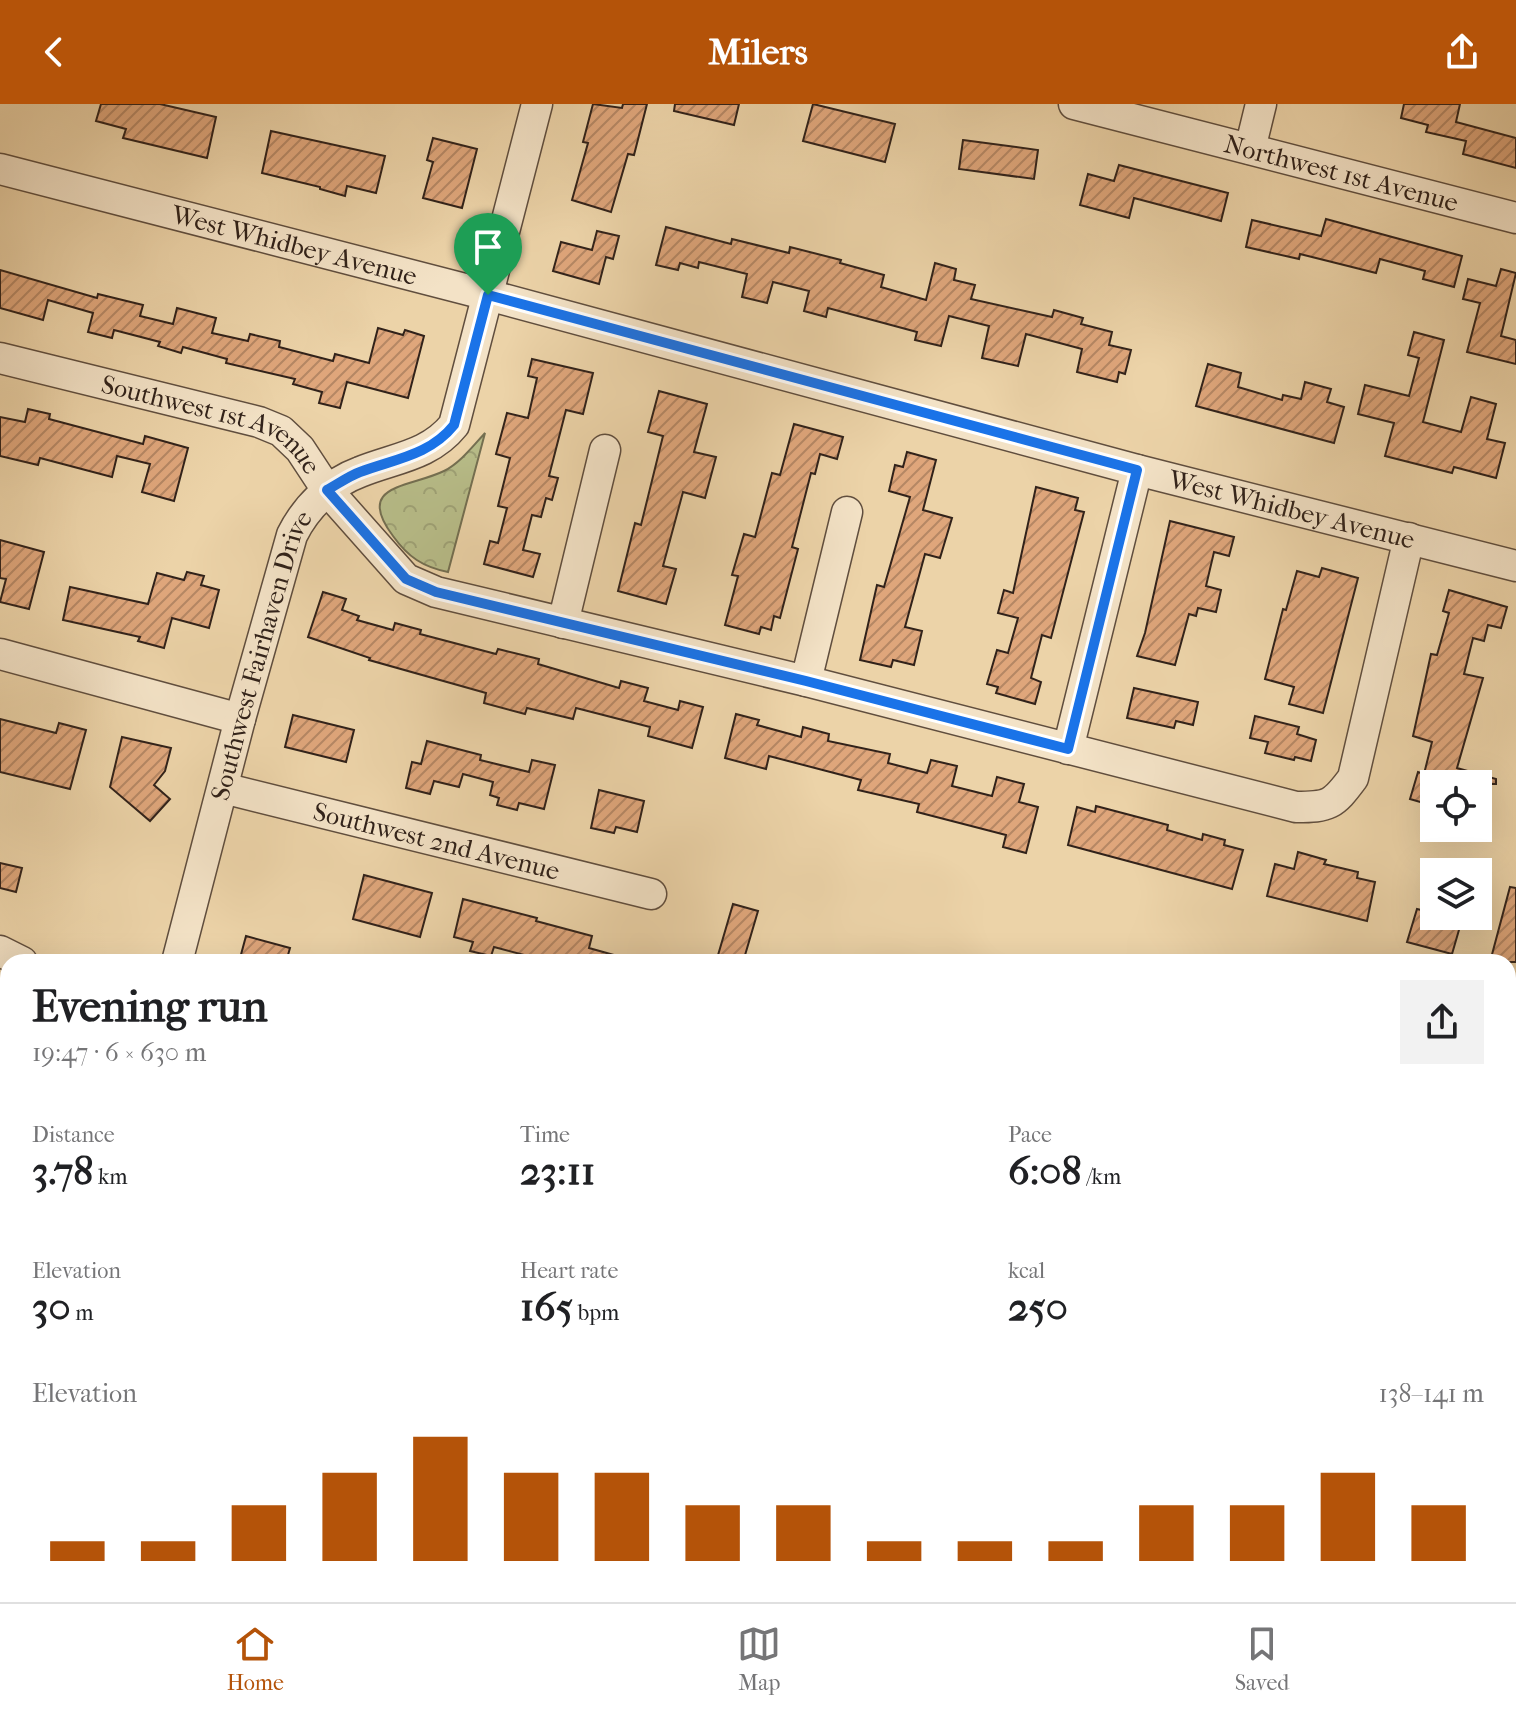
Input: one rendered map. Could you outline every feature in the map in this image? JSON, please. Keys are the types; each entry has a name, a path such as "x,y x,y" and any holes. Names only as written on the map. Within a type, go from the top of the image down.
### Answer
{"street":[{"name":"Southwest Fairhaven Drive","path":"179,954 292,535 303,514 327,490 356,473 424,451 445,437 454,425 537,104"},
{"name":"Northwest 1st Avenue","path":"1074,104 1516,218"},
{"path":"1250,149 1261,104"},
{"name":"West Whidbey Avenue","path":"0,169 488,295 1137,470 1516,566"},
{"name":"Southwest 1st Avenue","path":"0,358 259,422 281,431 300,449 327,490 406,579 436,592 806,681 1296,807 1319,807 1336,800 1353,778 1409,538"},
{"path":"563,623 605,450"},
{"path":"1068,749 1137,470"},
{"path":"806,681 847,512"},
{"path":"0,654 240,719"},
{"name":"Southwest 2nd Avenue","path":"223,788 651,894"}],"green space":[{"path":"485,433 448,572 431,567 410,555 393,536 383,519 380,506 383,497 402,485 450,468"}],"building":[{"path":"101,104 160,104 216,117 207,158 123,138 126,129 96,121"},
{"path":"593,104 622,108 623,104 647,104 634,155 628,154 611,212 572,200 588,143 583,142"},
{"path":"675,104 739,104 734,125 674,111"},
{"path":"813,104 895,124 885,162 803,141"},
{"path":"1404,104 1460,104 1456,122 1516,138 1516,168 1463,154 1466,141 1426,132 1428,125 1401,118"},
{"path":"271,131 385,156 376,193 347,186 345,196 262,173"},
{"path":"433,138 477,149 462,208 423,198 433,162 427,160"},
{"path":"963,140 1038,150 1034,179 959,169"},
{"path":"1119,165 1228,193 1221,221 1134,198 1129,218 1080,205 1088,174 1114,181"},
{"path":"1326,219 1462,256 1454,287 1423,279 1425,271 1380,259 1376,273 1300,254 1299,259 1246,247 1252,220 1321,236"},
{"path":"666,227 731,244 732,239 789,253 790,247 841,260 840,263 884,275 881,287 926,300 935,263 956,269 954,280 975,285 971,299 1052,317 1054,310 1083,318 1081,324 1112,332 1109,345 1131,350 1125,374 1119,372 1117,382 1077,372 1082,349 1026,334 1018,366 982,358 989,326 949,316 941,346 915,340 917,332 828,308 826,317 804,311 809,291 773,282 767,303 742,297 747,274 699,262 698,268 680,263 678,270 656,265"},
{"path":"597,231 619,236 613,259 606,257 599,284 553,271 561,242 592,250"},
{"path":"1501,269 1516,273 1501,336 1516,340 1516,364 1467,352 1480,303 1463,299 1468,279 1496,286"},
{"path":"0,270 97,298 98,294 143,305 140,316 173,324 177,308 216,318 212,333 248,341 250,334 280,341 279,347 333,361 335,354 369,363 378,328 403,335 405,330 424,336 408,398 347,382 340,408 319,403 322,392 293,384 295,379 226,363 227,359 183,347 181,353 158,346 160,342 114,330 112,338 88,332 93,313 48,300 43,320 0,308"},
{"path":"1414,332 1444,340 1423,422 1461,432 1471,397 1496,404 1487,439 1505,443 1496,478 1454,467 1452,473 1385,456 1394,423 1358,414 1365,385 1409,396 1419,358 1408,355"},
{"path":"532,359 593,373 583,414 566,410 549,476 558,478 552,500 546,498 541,517 532,515 523,550 540,554 533,577 484,564 490,541 498,543 507,508 498,506 510,458 496,454 507,413 528,418 537,378 528,376"},
{"path":"1208,364 1241,373 1238,387 1282,400 1283,395 1301,399 1305,382 1331,389 1327,402 1344,407 1334,443 1196,406"},
{"path":"659,391 707,404 694,452 716,457 705,498 683,492 663,566 676,569 666,604 618,591 635,523 641,525 663,436 648,432"},
{"path":"28,409 50,414 49,419 143,444 145,436 188,448 174,501 142,492 150,464 117,456 112,477 40,458 38,465 0,456 0,417 25,422"},
{"path":"794,424 843,437 837,459 820,454 815,474 811,473 792,547 798,549 780,618 774,616 771,630 761,627 759,634 725,625 738,576 732,575 744,534 755,537 772,473 780,475"},
{"path":"907,452 936,460 923,510 952,518 940,558 925,554 905,627 922,631 914,665 893,660 891,667 860,660 877,585 884,587 910,497 889,491 895,465 903,467"},
{"path":"1036,487 1078,498 1075,510 1084,512 1051,638 1042,635 1031,678 1041,682 1035,704 996,693 998,687 987,684 997,650 1008,653 1018,618 998,613 1004,590 1013,593"},
{"path":"1170,521 1234,537 1229,556 1214,552 1206,586 1221,590 1216,612 1198,608 1196,616 1189,614 1175,665 1137,656"},
{"path":"0,540 44,552 29,609 0,602 6,579 0,578"},
{"path":"1322,568 1358,578 1323,713 1289,704 1294,687 1265,679 1283,609 1286,610 1297,571 1319,577"},
{"path":"187,572 204,576 201,585 219,590 209,628 172,618 164,648 138,641 140,637 63,620 70,587 148,604 157,573 184,580"},
{"path":"1449,590 1507,607 1501,628 1488,625 1484,641 1473,638 1464,674 1483,678 1457,768 1464,770 1425,770 1432,742 1413,736 1431,654 1437,655 1449,613 1443,611"},
{"path":"323,592 346,599 342,610 359,616 357,620 393,630 395,623 421,630 420,634 496,654 498,649 539,659 538,664 619,688 621,681 648,688 644,701 678,710 680,701 703,707 692,748 648,736 650,727 576,708 573,719 527,708 525,714 484,703 486,693 369,660 308,637"},
{"path":"1134,688 1198,702 1193,725 1176,721 1174,728 1127,718"},
{"path":"736,714 759,720 757,725 801,737 803,727 829,734 828,741 890,754 888,763 927,773 931,760 957,766 952,786 992,796 997,777 1024,784 1019,802 1038,807 1026,853 1003,847 1006,835 917,812 919,804 858,790 861,780 769,756 766,769 725,758"},
{"path":"293,715 354,730 346,762 285,747"},
{"path":"1255,716 1299,727 1297,734 1316,740 1311,761 1265,753 1268,742 1250,738"},
{"path":"0,719 56,733 59,723 86,730 70,789 0,772"},
{"path":"122,737 171,748 165,771 154,785 170,799 150,821 110,787"},
{"path":"427,741 481,755 480,760 529,772 532,760 555,765 544,809 519,803 517,810 497,805 499,798 490,795 493,782 463,774 459,787 434,781 430,794 406,788 412,762 421,764"},
{"path":"1420,773 1420,802 1410,799"},
{"path":"599,790 644,801 637,832 616,827 614,833 591,828"},
{"path":"1096,806 1168,825 1167,830 1202,840 1203,834 1225,840 1224,845 1243,850 1232,889 1068,845 1077,807 1095,812"},
{"path":"1298,852 1326,860 1324,864 1358,872 1357,878 1375,882 1367,921 1267,896 1275,864 1294,869"},
{"path":"0,863 22,868 16,892 0,888"},
{"path":"364,875 432,893 420,937 353,919"},
{"path":"1510,887 1516,888 1516,954 1492,954"},
{"path":"463,899 592,936 589,948 610,954 521,954 494,947 492,954 483,954 470,951 473,942 454,937"},
{"path":"733,904 758,911 745,954 718,954"},
{"path":"1417,909 1420,910 1420,930 1459,930 1452,954 1407,942"},
{"path":"246,936 290,948 288,954 241,954"}],"route":[{"path":"488,295 1137,470 1068,749 806,681 436,592 406,579 327,490 356,473 424,451 445,437 460,409 488,295"}]}
